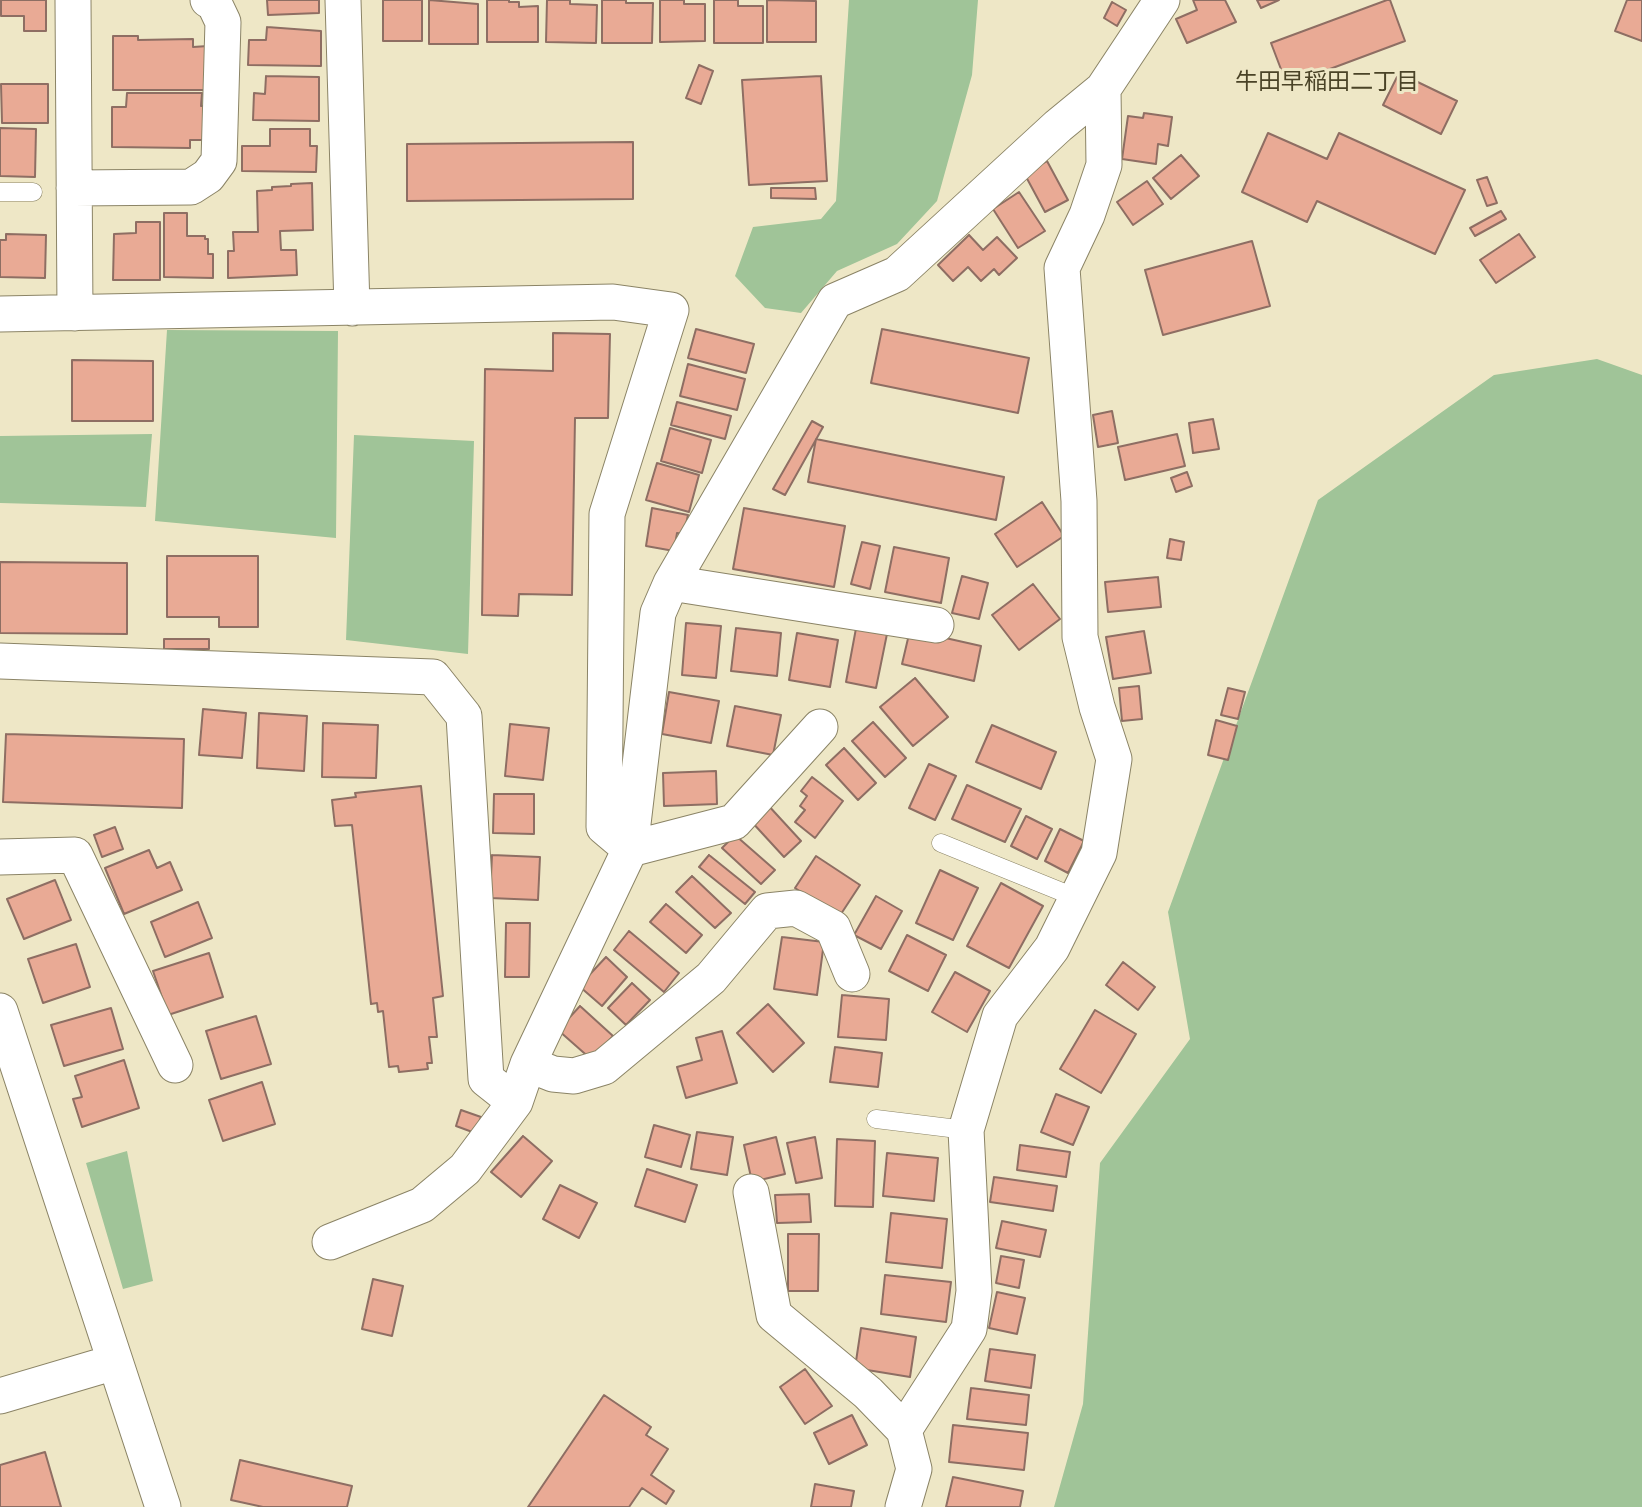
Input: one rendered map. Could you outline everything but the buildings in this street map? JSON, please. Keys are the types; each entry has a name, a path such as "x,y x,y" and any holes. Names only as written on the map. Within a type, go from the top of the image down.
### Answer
{"street":[{"path":"73,0 75,313"},
{"path":"74,188 191,187 208,176 219,161 223,22 214,3 208,0"},
{"path":"343,0 352,308"},
{"path":"330,1242 422,1205 465,1169 515,1102 528,1064 630,849 658,614 671,583 835,301 897,274 1058,126 1103,89 1162,0"},
{"path":"904,1430 969,1329 974,1291 966,1130 1000,1016 1052,948 1100,853 1114,759 1097,707 1080,637 1079,501 1062,268 1087,215 1104,164 1103,89"},
{"path":"0,314 613,302 671,310 607,514 604,827 630,849"},
{"path":"671,583 936,625"},
{"path":"0,661 433,677 464,716 486,1079 515,1102"},
{"path":"630,849 734,822 820,727"},
{"path":"0,857 75,855 175,1065"},
{"path":"528,1064 553,1074 574,1076 604,1067 710,978 767,911 796,908 833,928 852,974"},
{"path":"0,1011 163,1507"},
{"path":"751,1192 774,1315 868,1393 904,1430 914,1469 903,1507"},
{"path":"0,1396 115,1362"}],"lane":[{"path":"0,192 33,192"},
{"path":"941,843 1077,898"},
{"path":"876,1119 966,1130"}],"green space":[{"path":"849,0 978,0 972,75 937,201 897,244 837,271 801,313 765,308 735,276 753,227 821,219 836,201"},
{"path":"167,330 338,331 336,538 155,521"},
{"path":"1597,359 1642,375 1642,1507 1054,1507 1083,1404 1100,1163 1190,1039 1168,912 1318,500 1494,375"},
{"path":"152,434 146,507 0,503 0,436"},
{"path":"354,435 474,441 468,654 346,640"},
{"path":"127,1151 153,1281 123,1289 86,1163"}],"district":[{"name":"牛田早稲田二丁目","path":"1327,82"}]}
